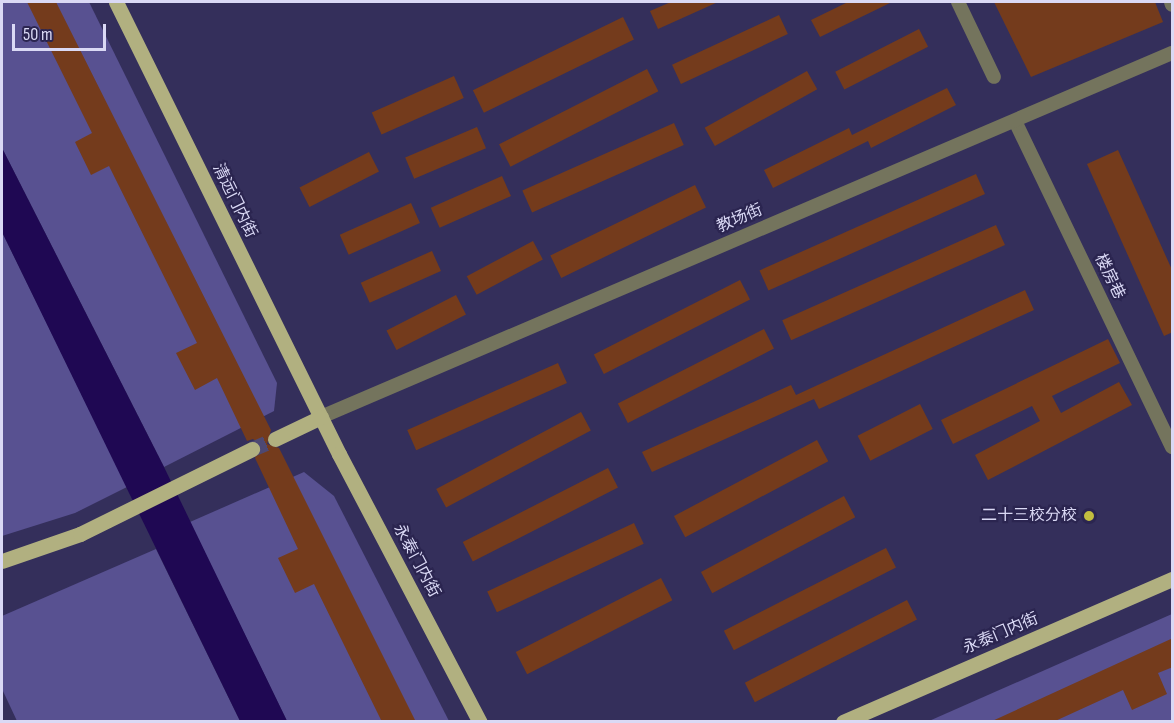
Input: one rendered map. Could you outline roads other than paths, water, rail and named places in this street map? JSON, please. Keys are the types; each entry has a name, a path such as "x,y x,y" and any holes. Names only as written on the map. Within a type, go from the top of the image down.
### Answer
{"main road":[{"name":"清远门内街","path":"116,2 321,417"},
{"path":"275,439 321,417"},
{"name":"永泰门内街","path":"321,417 480,722"},
{"path":"2,561 80,534 252,449"},
{"name":"永泰门内街","path":"843,722 1173,579"}],"street":[{"path":"958,2 994,78"},
{"name":"教场街","path":"321,417 1173,53"},
{"name":"楼房巷","path":"1015,121 1173,447"}],"tunnel":[{"path":"252,449 275,439"}],"place":[{"name":"二十三校分校","path":"1089,516"}]}
